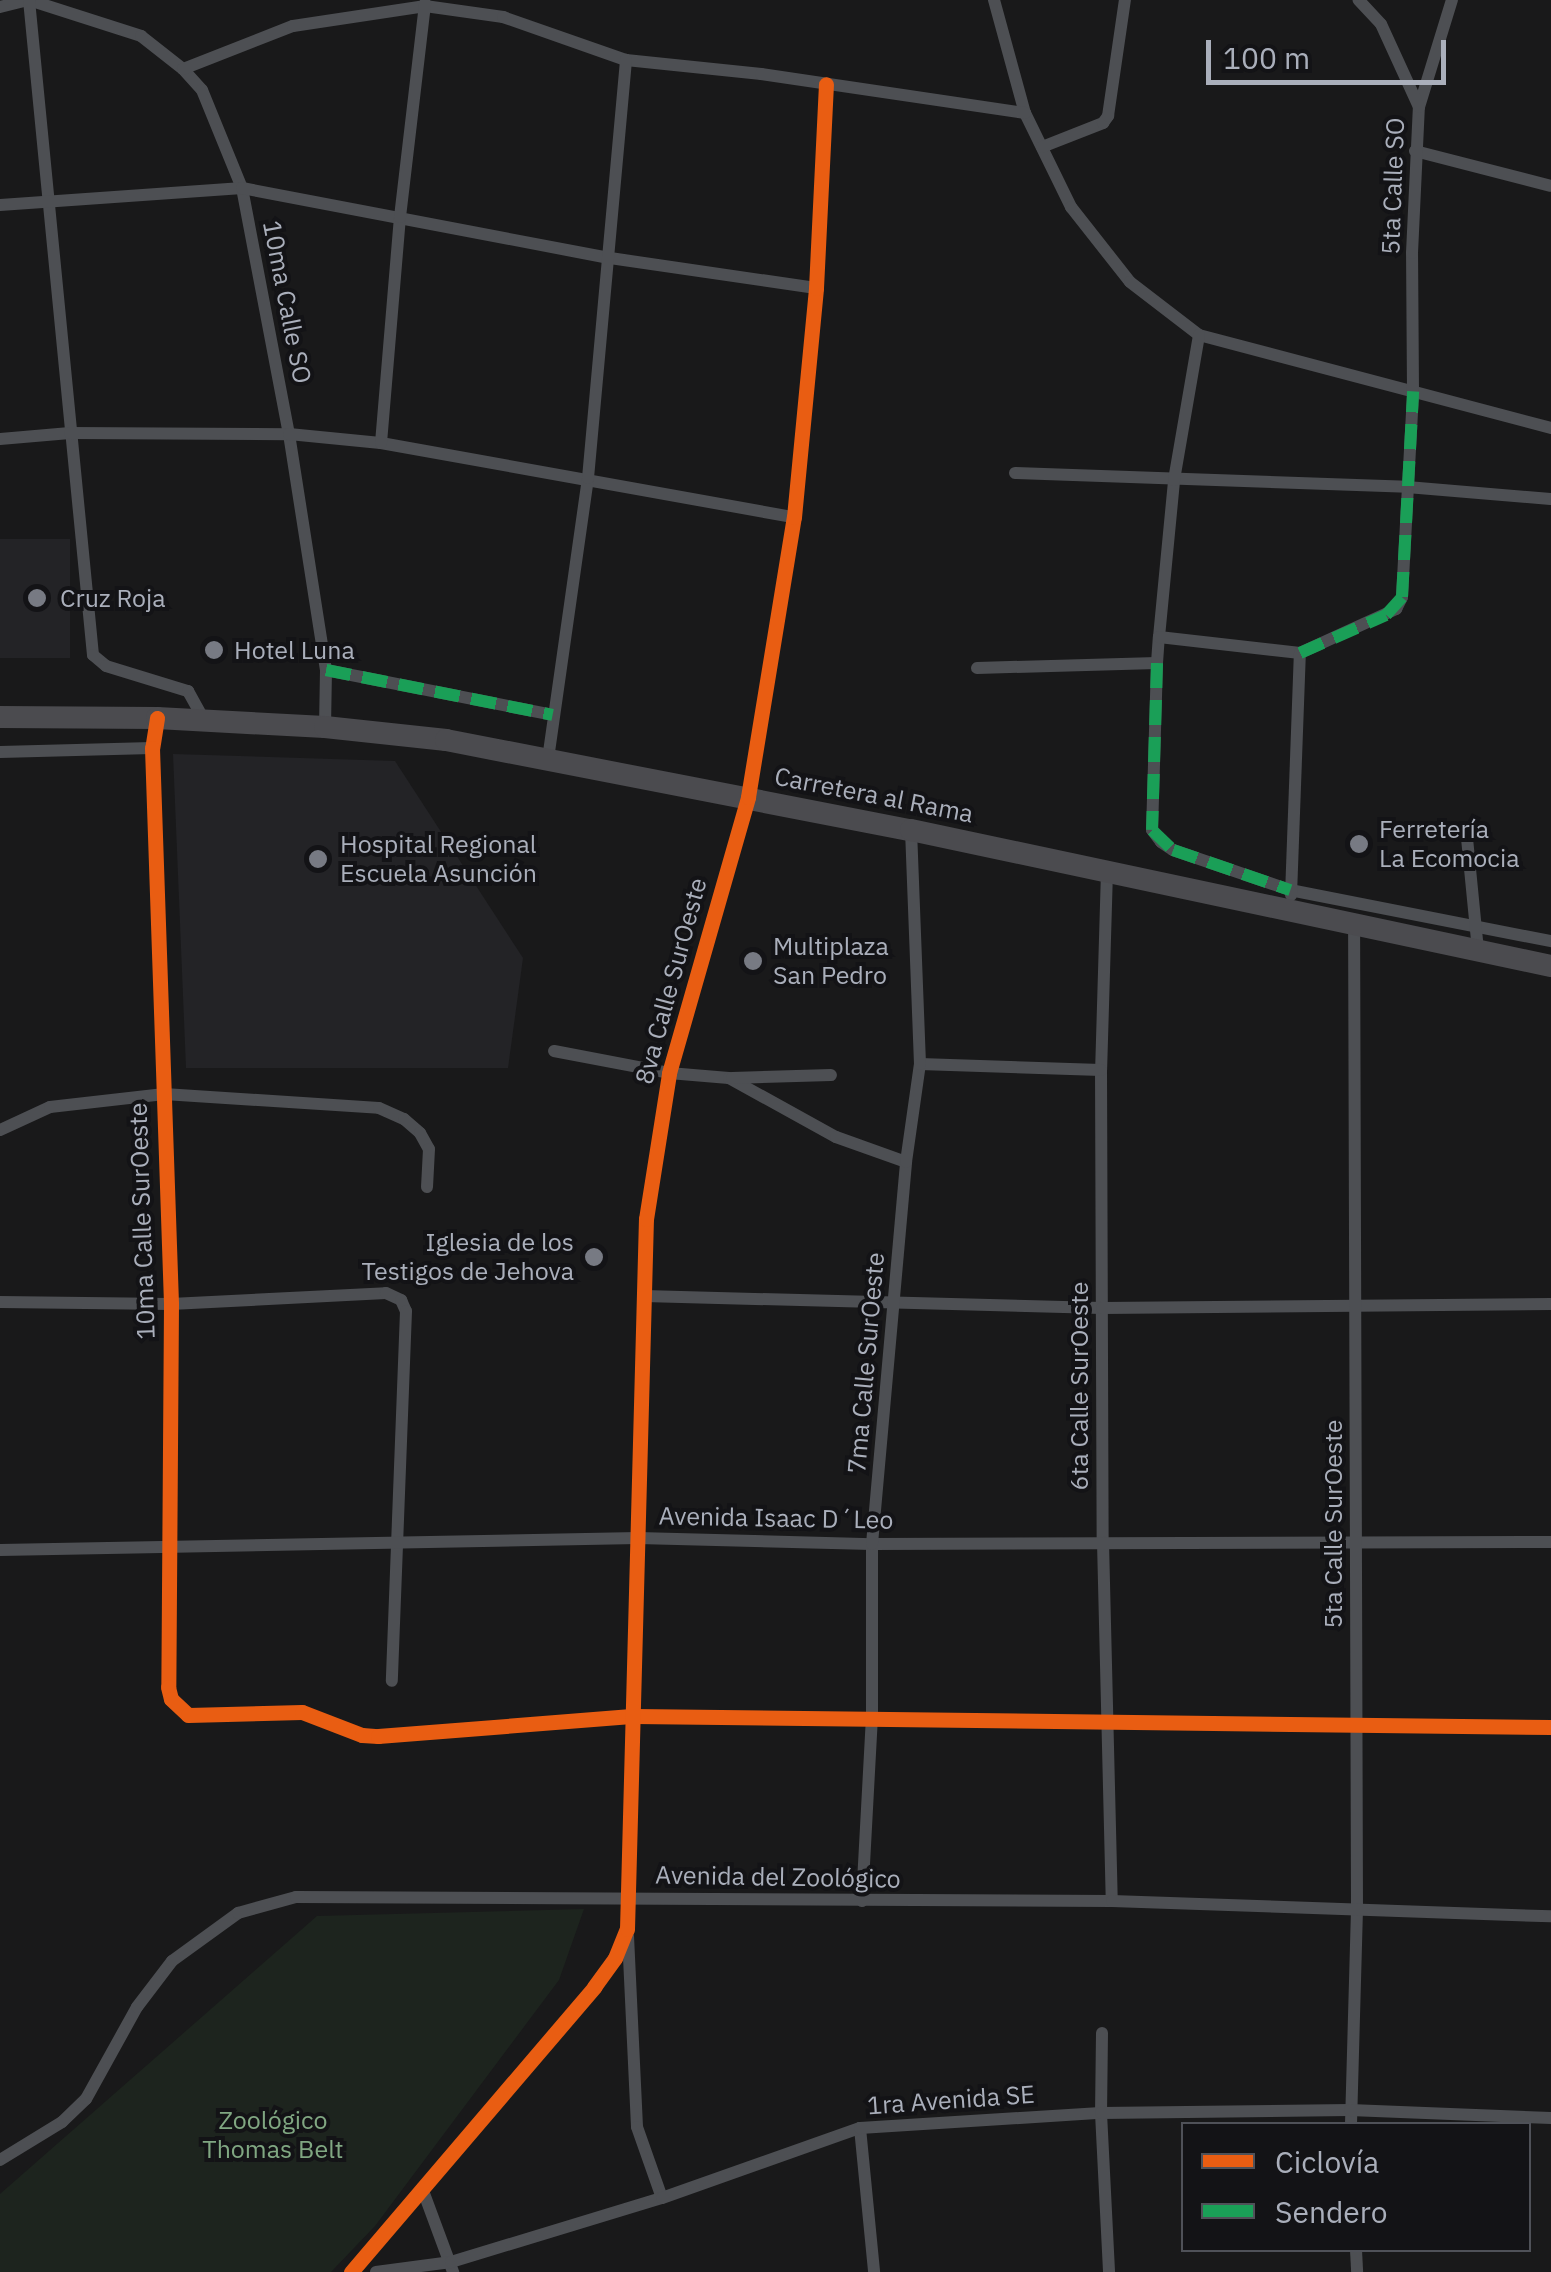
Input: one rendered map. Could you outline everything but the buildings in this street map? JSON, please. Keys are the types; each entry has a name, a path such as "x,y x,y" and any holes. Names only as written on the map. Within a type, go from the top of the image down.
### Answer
{"highway":[{"name":"Carretera al Rama","path":"0,717 157,718 325,727 446,740 1107,871 1291,900 1354,923 1551,966"}],"street":[{"path":"0,7 28,0 93,656 106,666 188,691 205,722"},
{"name":"10ma Calle SO","path":"28,0 141,36 183,69 202,90 242,188 289,434 326,670 325,727"},
{"path":"994,0 1026,113 1071,207 1130,282 1199,336 1551,428"},
{"path":"1042,147 1098,126 1108,116 1125,0"},
{"name":"5ta Calle SO","path":"1300,653 1396,609 1402,597 1413,391 1415,150 1419,108 1381,24 1359,0"},
{"path":"1419,108 1452,0"},
{"path":"183,69 293,26 425,3 504,18 626,60 1026,113"},
{"path":"382,443 400,217 425,3"},
{"path":"548,758 588,478 626,60"},
{"name":"8va Calle SurOeste","path":"662,2198 637,2127 627,1929 646,1219 669,1073 748,798 794,517 816,288 826,84"},
{"path":"1415,150 1551,186"},
{"path":"0,205 242,188 610,258 816,288"},
{"path":"1199,336 1174,480 1159,637 1152,830 1173,850 1291,900 1476,926 1551,941"},
{"path":"0,439 70,433 289,434 382,443 794,517"},
{"path":"1015,474 1407,487 1551,499"},
{"path":"1159,637 1300,653 1291,900"},
{"path":"977,668 1157,664"},
{"path":"326,670 553,714"},
{"name":"10ma Calle SurOeste","path":"157,718 152,748 171,1304 171,1699 188,1715 302,1712 348,1731 378,1736 634,1716"},
{"path":"0,752 152,748"},
{"path":"1466,828 1478,950"},
{"name":"7ma Calle SurOeste","path":"862,1902 872,1718 872,1544 906,1162 920,1064 911,830"},
{"name":"6ta Calle SurOeste","path":"1107,871 1101,1070 1102,1542 1112,1901"},
{"name":"5ta Calle SurOeste","path":"1351,2122 1358,1543 1354,923"},
{"path":"554,1050 669,1073 729,1078 831,1075"},
{"path":"920,1064 1101,1070"},
{"path":"729,1078 836,1137 906,1162"},
{"path":"0,1130 50,1107 164,1094 379,1108 404,1118 420,1133 429,1149 427,1186"},
{"path":"0,1302 171,1304 386,1293 401,1300 406,1311 392,1681"},
{"path":"644,1296 894,1306 1102,1308 1551,1304"},
{"name":"Avenida Isaac D´Leo","path":"0,1550 638,1538 872,1544 1551,1542"},
{"path":"634,1716 1551,1727"},
{"name":"Avenida del Zoológico","path":"0,2160 62,2122 86,2098 137,2007 172,1960 238,1913 296,1896 1112,1901 1551,1916"},
{"path":"351,2272 594,1986 615,1958 627,1929"},
{"path":"1102,2033 1101,2113 1109,2272"},
{"name":"1ra Avenida SE","path":"376,2272 452,2267 860,2128 1101,2113 1350,2110 1551,2118"},
{"path":"860,2128 874,2272"},
{"path":"422,2188 452,2267"}],"shaded area":[{"name":"Cruz Roja","path":"0,539 70,539 70,658 0,658"},
{"name":"Hospital Regional Escuela Asunción","path":"173,754 395,761 523,958 508,1068 186,1068"}],"green space":[{"name":"Zoológico Thomas Belt","path":"584,1909 559,1980 375,2226 331,2272 0,2272 0,2194 317,1916"}],"marked path":[{"path":"1300,653 1386,615 1402,597 1413,391"},
{"path":"1157,663 1152,830 1173,850 1290,890"},
{"path":"326,670 553,715"}],"cycle path":[{"path":"351,2272 594,1987 615,1958 627,1929 646,1219 669,1073 748,797 794,517 816,288 826,84"},
{"path":"157,718 152,748 171,1304 168,1687 171,1699 188,1715 302,1712 362,1735 378,1736 634,1716 1551,1727"}],"place":[{"name":"Cruz Roja","path":"37,598"},
{"name":"Hotel Luna","path":"214,650"},
{"name":"Ferretería La Ecomocia","path":"1359,844"},
{"name":"Hospital Regional Escuela Asunción","path":"318,859"},
{"name":"Multiplaza San Pedro","path":"753,961"},
{"name":"Iglesia de los Testigos de Jehova","path":"594,1257"}]}
